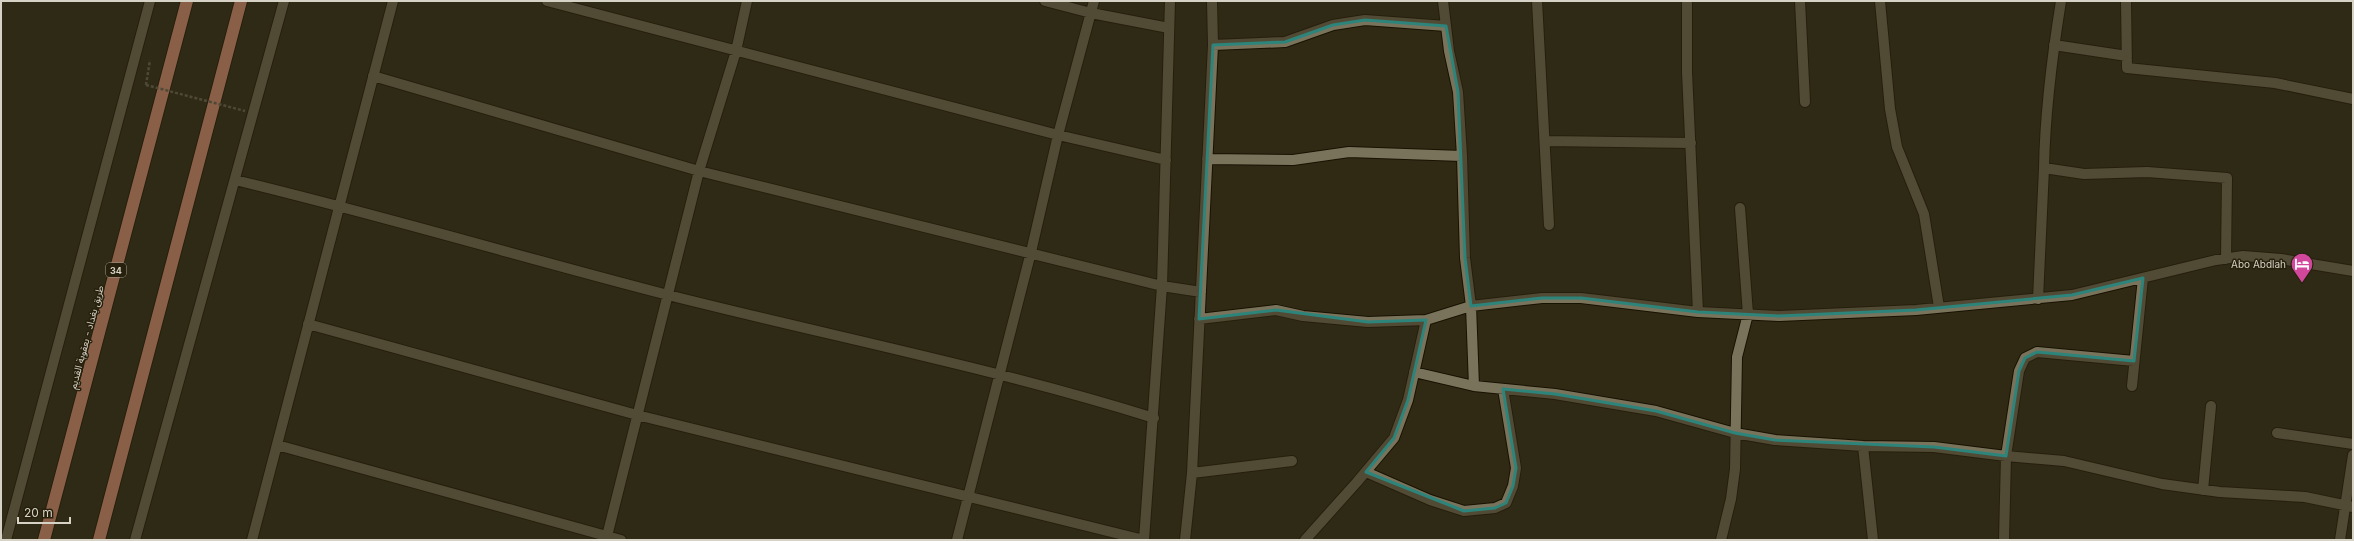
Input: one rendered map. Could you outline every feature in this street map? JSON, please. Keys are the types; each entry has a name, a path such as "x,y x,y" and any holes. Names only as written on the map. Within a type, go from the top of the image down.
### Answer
{"highway":[{"name":"طريق بغداد - بعقوبة القديم","path":"44,540 187,1"},
{"path":"99,540 241,1"}],"street":[{"path":"6,540 150,1"},
{"path":"134,540 284,1"},
{"path":"252,540 373,76 394,1"},
{"path":"547,1 1058,135 1166,160"},
{"path":"607,538 699,171 736,51 747,1"},
{"path":"1045,1 1091,13 1170,28"},
{"path":"957,540 1031,252 1058,135 1094,1"},
{"path":"308,324 637,415 1144,540 1154,418 1162,286 1170,1"},
{"path":"1185,540 1192,473 1213,45 1212,1"},
{"path":"1443,1 1458,92 1462,156 1465,258 1471,306 1474,386"},
{"path":"1537,1 1546,141 1549,225"},
{"path":"1687,1 1687,72 1698,312"},
{"path":"1800,1 1805,102"},
{"path":"1880,1 1890,109 1897,147 1924,214 1939,307"},
{"path":"2038,299 2045,127 2054,45 2062,1"},
{"path":"2126,1 2127,68 2275,83 2353,99"},
{"path":"1213,45 1285,42 1333,25 1365,20 1446,26"},
{"path":"2054,45 2127,56"},
{"path":"373,76 699,171 1031,252 1162,286 1201,292"},
{"path":"1546,141 1691,143"},
{"path":"1207,159 1293,160 1349,152 1462,156"},
{"path":"2044,168 2084,174 2147,172 2227,178 2226,259"},
{"path":"235,180 340,205 667,295 999,375 1154,418"},
{"path":"1720,540 1731,499 1735,469 1737,357 1748,314 1740,208"},
{"path":"1199,319 1276,310 1303,316 1368,322 1426,320 1471,306 1542,298 1581,298 1698,312 1779,316 1916,310 2072,295 2243,256 2282,259 2353,271"},
{"path":"2132,386 2143,278"},
{"path":"1305,540 1366,472 1394,438 1408,400 1426,320"},
{"path":"2004,540 2006,456 2019,371 2025,358 2037,352 2134,361"},
{"path":"1414,372 1474,386 1555,394 1656,411 1735,434 1775,440 1863,446 1934,446 2006,456 2064,461 2103,472 2203,490 2275,497 2305,497 2349,507"},
{"path":"1366,472 1430,500 1464,511 1495,508 1506,503 1513,486 1516,468 1503,389"},
{"path":"2203,490 2211,406"},
{"path":"2277,433 2353,444"},
{"path":"277,445 607,538 621,540"},
{"path":"1863,446 1872,540"},
{"path":"2340,540 2349,507 2353,455"},
{"path":"1192,473 1292,461"}],"path":[{"path":"150,56 146,85 246,111"}],"highlighted area":[{"path":"1365,20 1446,26 1458,92 1465,258 1471,306 1542,298 1581,298 1698,312 1779,316 1916,310 2072,295 2143,278 2134,361 2037,352 2025,358 2019,371 2006,456 1934,447 1775,440 1735,433 1656,411 1555,394 1503,389 1516,468 1513,486 1506,503 1495,508 1464,511 1366,472 1394,438 1408,400 1426,320 1368,322 1276,310 1199,319 1213,45 1285,42 1333,25"}],"place":[{"name":"Abo Abdlah","path":"2302,284"}]}
